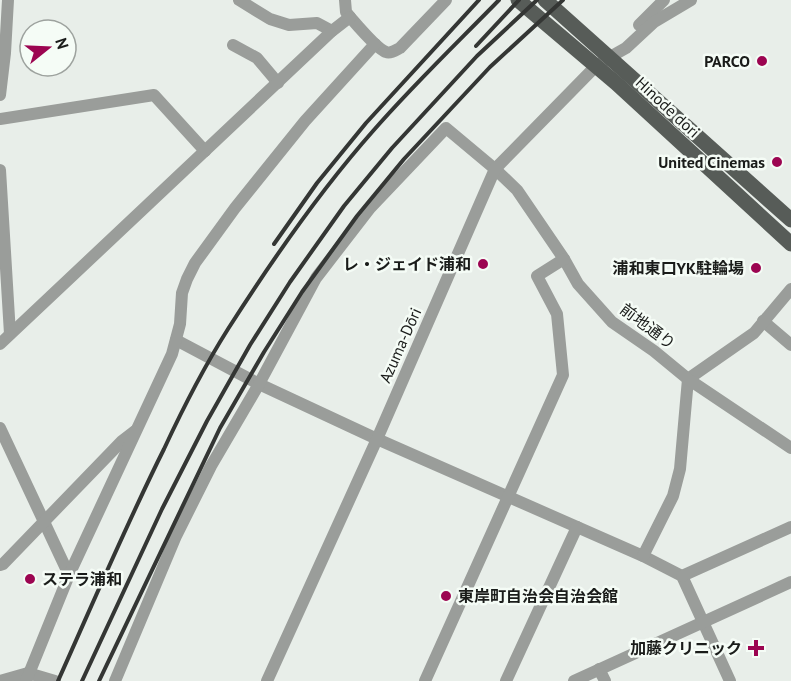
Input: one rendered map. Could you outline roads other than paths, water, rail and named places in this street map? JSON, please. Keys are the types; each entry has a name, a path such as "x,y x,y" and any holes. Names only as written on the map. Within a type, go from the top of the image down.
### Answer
{"main road":[{"name":"Hinode dori","path":"518,0 596,66 791,244"},
{"name":"Hinode dori","path":"545,0 791,220"}],"street":[{"path":"0,95 8,0"},
{"path":"239,0 270,19 289,25 317,23 332,31"},
{"path":"345,0 346,12 385,52 393,52 400,48 446,0"},
{"path":"609,57 664,0"},
{"path":"609,57 626,48 654,22 691,0"},
{"path":"0,344 332,31 350,17"},
{"path":"27,677 69,575 172,354 180,324 182,293 195,263 235,208 305,121 375,44"},
{"path":"232,45 256,58 278,83"},
{"name":"Azuma-Dōri","path":"267,681 377,439 495,169 596,66 609,57"},
{"path":"0,119 154,95 205,151"},
{"name":"前地通り","path":"256,383 316,278 370,208 446,128 517,190 564,259 578,284 612,322 654,351 688,379 791,448"},
{"path":"0,170 10,334"},
{"path":"425,681 563,375 556,314 537,276 564,259"},
{"path":"643,556 673,496 680,469 688,379 754,333 791,289"},
{"path":"763,321 791,345"},
{"path":"176,340 256,383 643,556 682,576 730,681"},
{"path":"115,681 176,536 256,383"},
{"path":"0,428 69,575"},
{"path":"0,565 122,441 136,430"},
{"path":"506,681 577,527"},
{"path":"682,576 791,527"},
{"path":"574,681 791,582"},
{"path":"599,669 605,681"},
{"path":"0,681 27,677 50,679"}],"railway":[{"path":"274,244 317,183 366,123 479,0"},
{"path":"58,681 123,535 179,418 228,329 279,252 353,154 404,97 499,0"},
{"path":"476,46 519,0"},
{"path":"82,681 162,509 207,421 250,345 290,282 344,206 392,148 477,56 537,0"},
{"path":"99,681 220,428 302,292 357,216 404,159 490,67 563,0"}],"place":[{"name":"PARCO","path":"762,61"},
{"name":"United Cinemas","path":"777,162"},
{"name":"レ・ジェイド浦和","path":"483,264"},
{"name":"浦和東口YK駐輪場","path":"756,268"},
{"name":"ステラ浦和","path":"30,579"},
{"name":"東岸町自治会自治会館","path":"446,596"},
{"name":"加藤クリニック","path":"756,648"}]}
